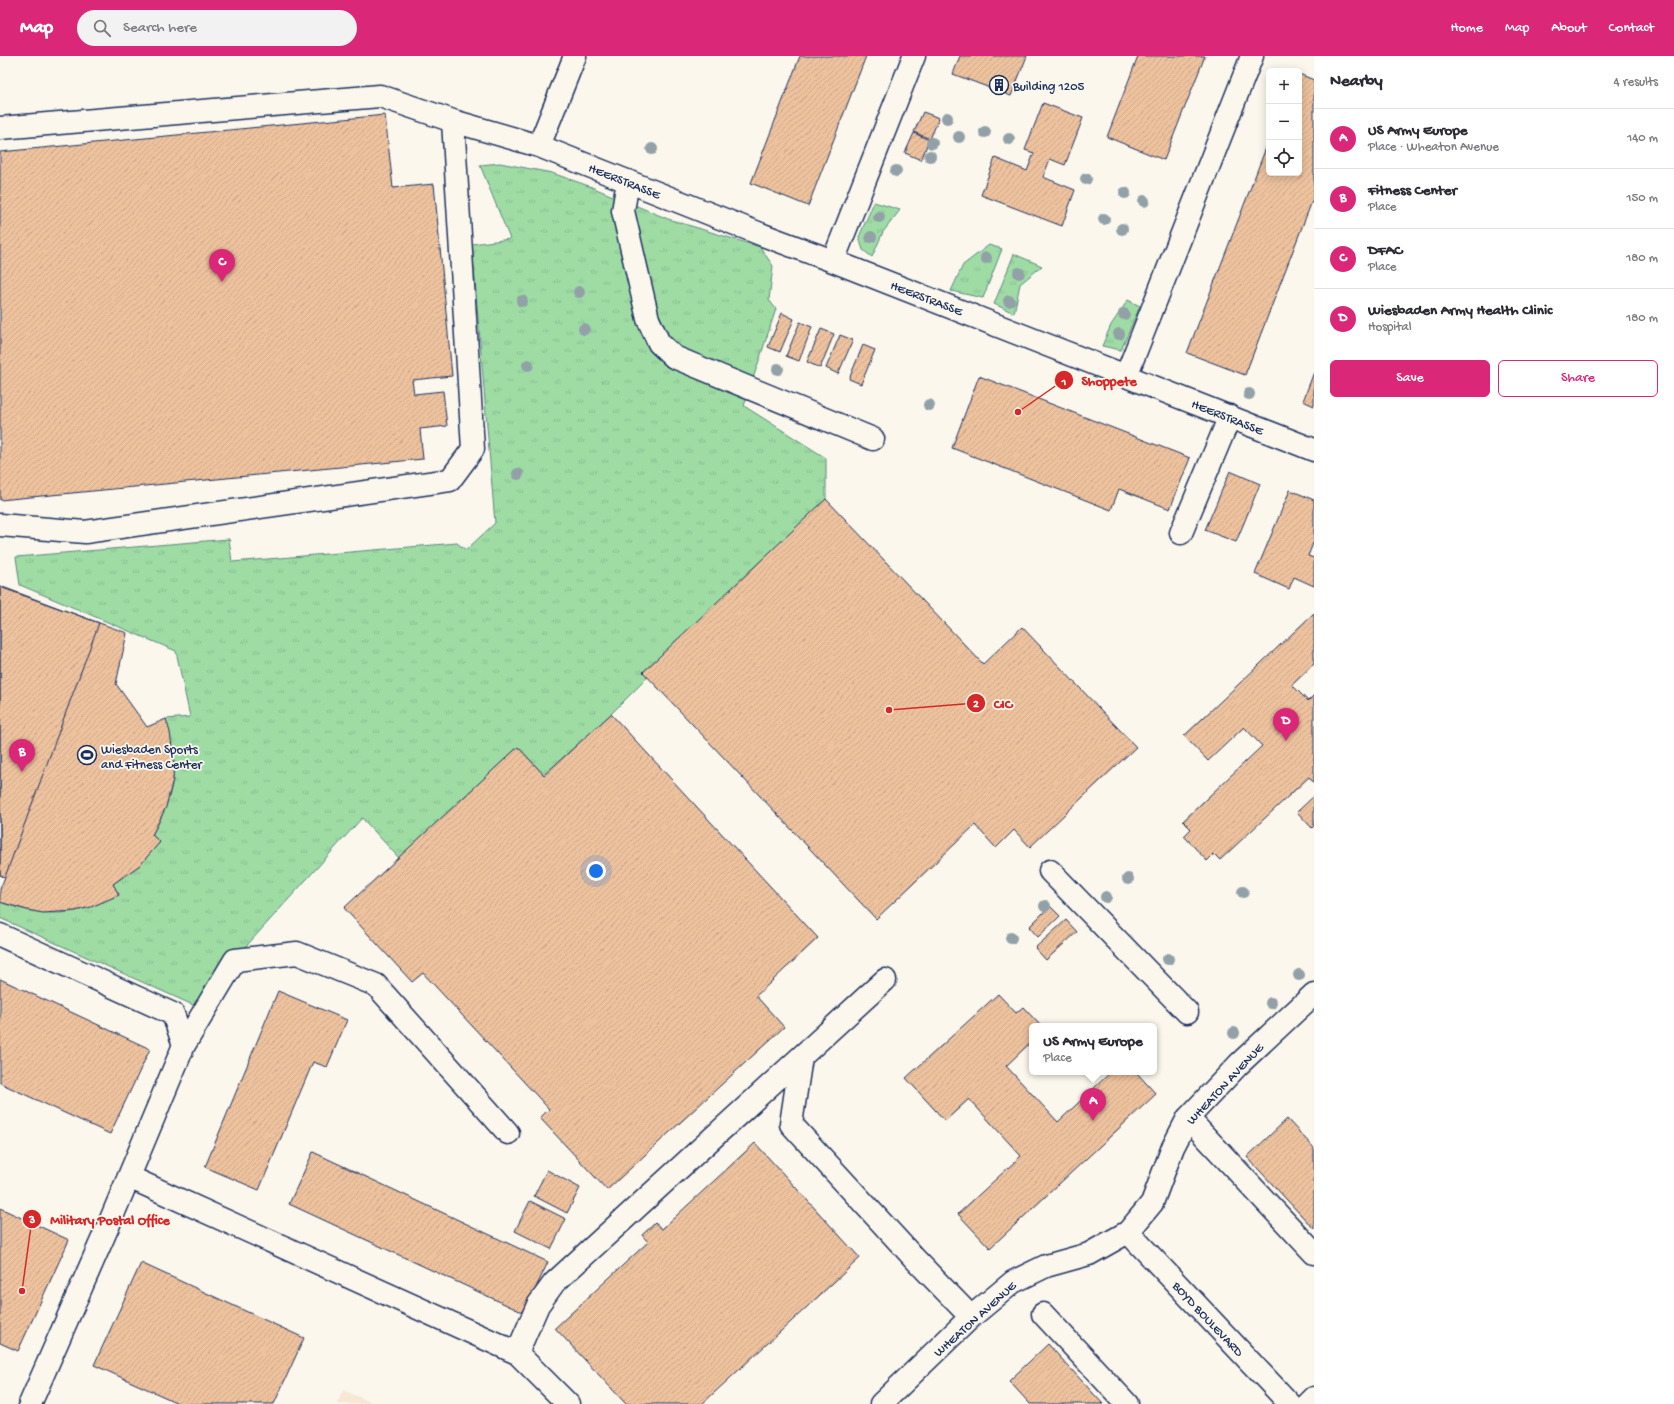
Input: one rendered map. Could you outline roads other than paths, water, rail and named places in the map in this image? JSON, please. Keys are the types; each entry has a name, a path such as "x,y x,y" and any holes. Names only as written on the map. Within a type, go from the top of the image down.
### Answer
{"street":[{"path":"539,146 575,56"},
{"path":"833,261 914,56"},
{"path":"1126,376 1252,56"},
{"name":"HEERSTRASSE","path":"0,128 380,96 453,121 539,146 1314,450"},
{"path":"0,525 85,532 450,480 473,449 453,121"},
{"path":"628,181 623,211 648,319 659,343 674,357 873,439"},
{"path":"1181,533 1230,416"},
{"path":"1050,871 1187,1012"},
{"path":"0,935 173,1014 184,1045"},
{"path":"30,1404 129,1177 184,1045 235,960 297,954 376,986 508,1132"},
{"path":"517,1353 538,1305 554,1283 886,980"},
{"name":"WHEATON AVENUE","path":"881,1404 972,1317 1013,1282 1046,1266 1089,1254 1128,1232 1152,1203 1172,1147 1188,1118 1239,1064 1314,994"},
{"path":"801,1057 791,1124 914,1258 972,1317"},
{"path":"1188,1118 1314,1253"},
{"path":"129,1177 517,1353 568,1404"},
{"name":"BOYD BOULEVARD","path":"1128,1232 1290,1404"},
{"path":"1043,1314 1127,1404"},
{"path":"1308,1404 1314,1398"}],"place":[{"name":"Building 1205","path":"999,85"},
{"name":"DFAC","path":"222,282"},
{"name":"Shoppete","path":"1018,412"},
{"name":"CIC","path":"889,710"},
{"name":"Wiesbaden Army Health Clinic","path":"1286,741"},
{"name":"Wiesbaden Sports and Fitness Center","path":"87,755"},
{"name":"Fitness Center","path":"22,772"},
{"name":"US Army Europe","path":"1093,1121"},
{"name":"Military Postal Office","path":"22,1291"}]}
